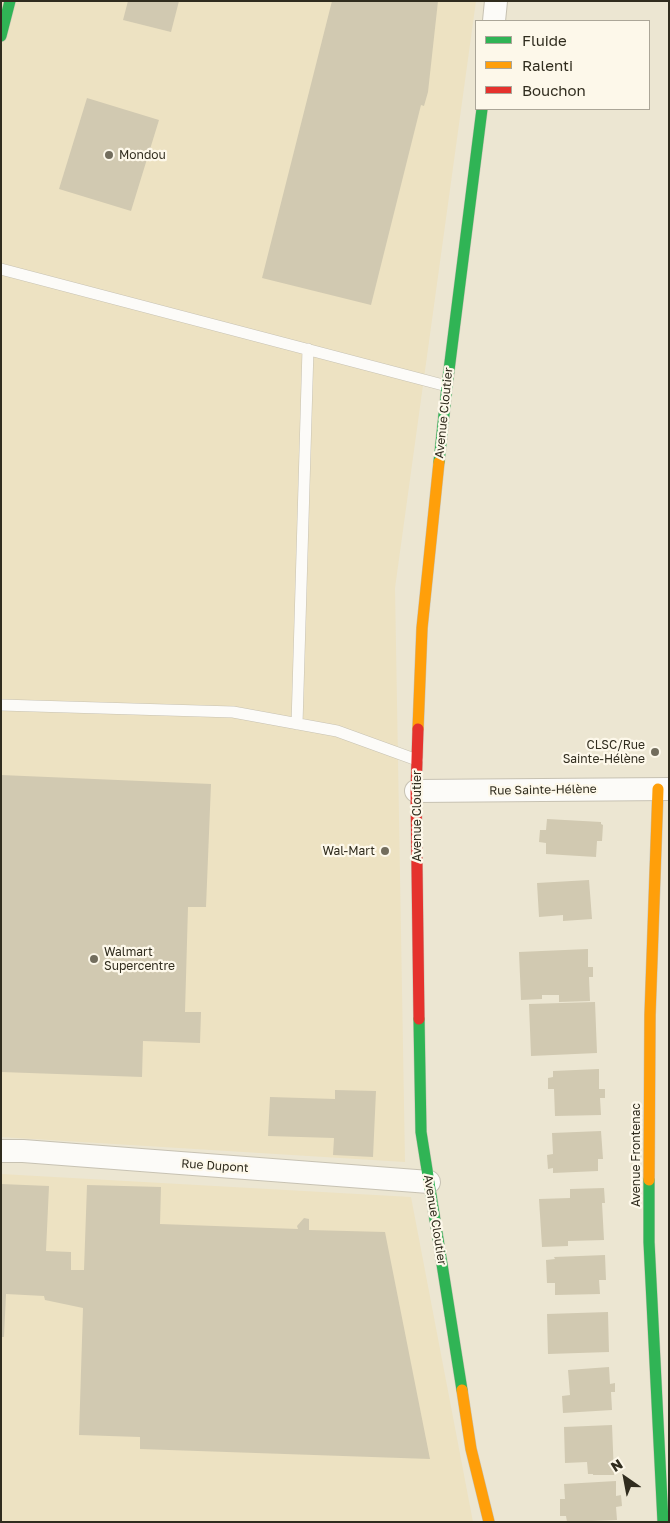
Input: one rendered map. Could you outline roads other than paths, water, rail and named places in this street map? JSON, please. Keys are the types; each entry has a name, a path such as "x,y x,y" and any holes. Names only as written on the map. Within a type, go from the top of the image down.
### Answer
{"street":[{"path":"1,36 10,1"},
{"path":"494,20 496,1"},
{"name":"Avenue Cloutier","path":"482,110 447,386 422,628 416,791 421,1132 471,1449 488,1522"},
{"name":"Rue Sainte-Hélène","path":"416,791 663,789"},
{"name":"Avenue Frontenac","path":"663,789 650,1015 649,1242 663,1522"},
{"name":"Rue Dupont","path":"1,1151 23,1151 429,1182"}],"lane":[{"path":"1,269 447,386"},
{"path":"296,724 308,349"},
{"path":"1,705 233,712 337,731 417,760"}],"place":[{"name":"Mondou","path":"109,155"},
{"name":"CLSC/Rue Sainte-Hélène","path":"655,752"},
{"name":"Wal-Mart","path":"385,851"},
{"name":"Walmart Supercentre","path":"94,959"}]}
